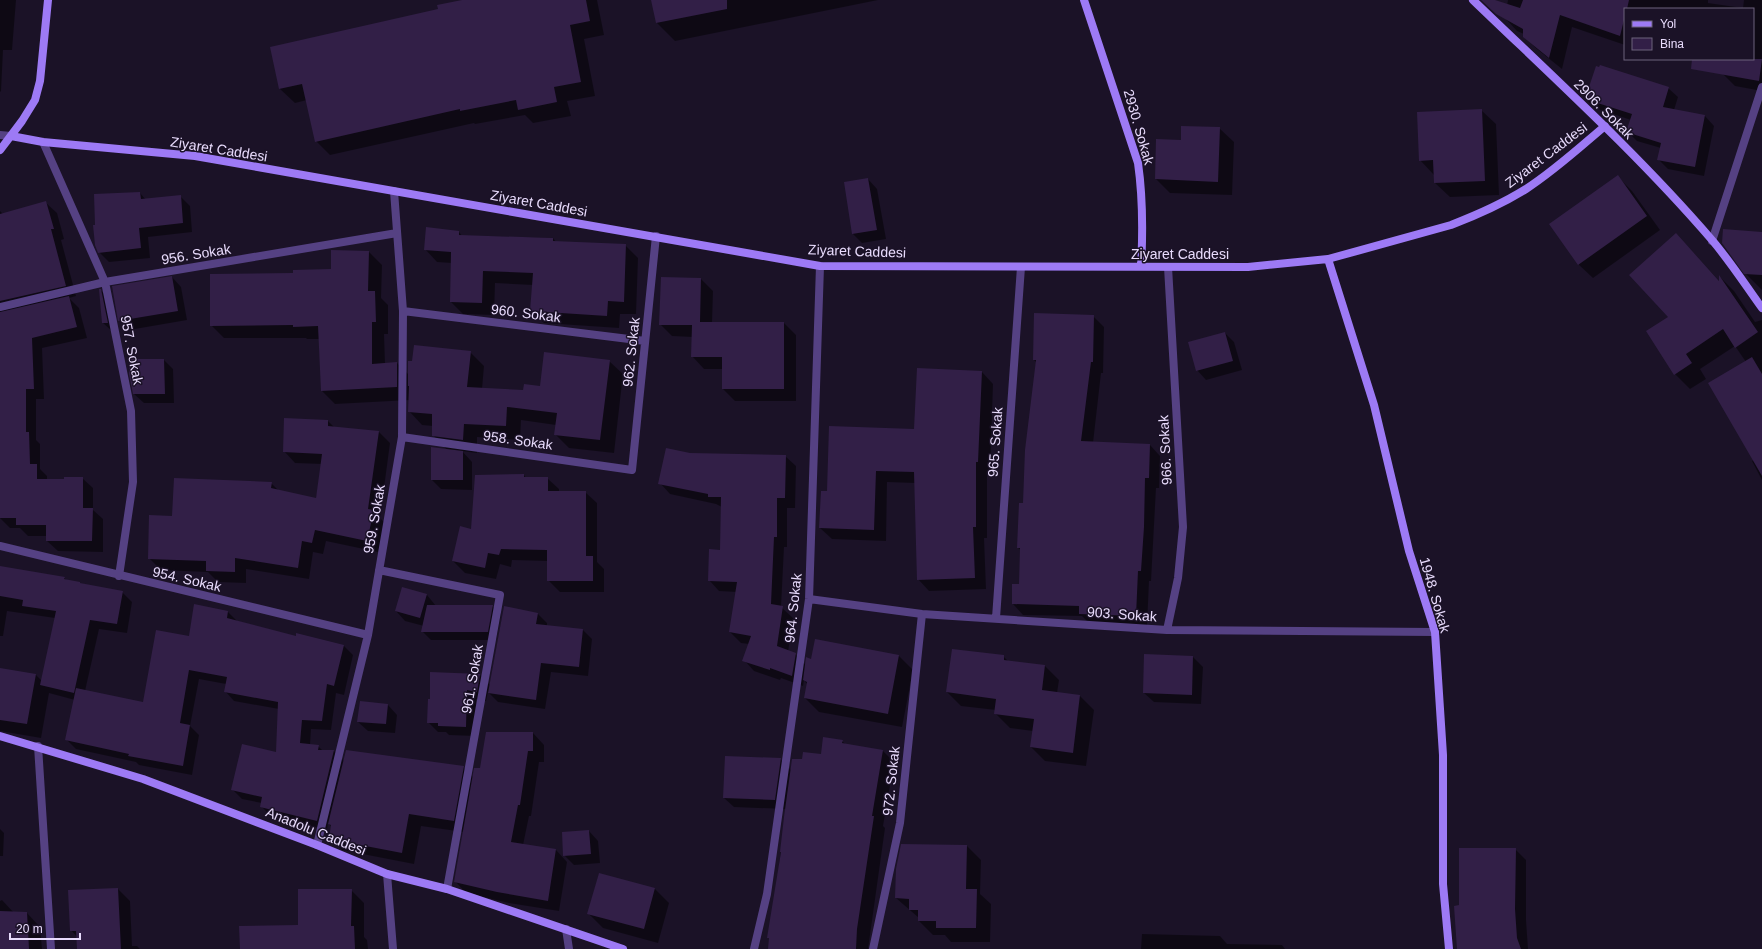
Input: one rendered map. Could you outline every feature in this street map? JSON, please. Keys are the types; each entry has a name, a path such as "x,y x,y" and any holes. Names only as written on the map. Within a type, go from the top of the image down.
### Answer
{"street":[{"path":"0,150 35,100 40,80 48,0"},
{"name":"2930. Sokak","path":"1084,0 1138,163 1142,190 1142,267"},
{"name":"2906. Sokak","path":"1473,0 1605,126 1712,241 1758,298 1762,308"},
{"path":"1712,241 1762,87"},
{"name":"Ziyaret Caddesi","path":"11,136 43,142 195,156 820,266 1248,267 1328,259 1451,225 1489,210 1542,178 1605,126"},
{"path":"0,135 11,136"},
{"name":"957. Sokak","path":"43,142 105,282 131,411 133,482 119,576"},
{"name":"959. Sokak","path":"317,845 368,635 402,437 403,311 394,191"},
{"name":"956. Sokak","path":"0,307 105,282 397,233"},
{"name":"962. Sokak","path":"632,470 656,236"},
{"name":"1948. Sokak","path":"1328,259 1374,405 1409,551 1435,632 1443,755 1443,884 1449,949"},
{"name":"964. Sokak","path":"754,949 767,894 809,599 820,266"},
{"name":"965. Sokak","path":"996,618 1021,267"},
{"name":"966. Sokak","path":"1167,630 1178,578 1183,527 1168,267"},
{"name":"960. Sokak","path":"403,311 645,341"},
{"name":"958. Sokak","path":"402,437 632,470"},
{"name":"954. Sokak","path":"0,546 368,635"},
{"name":"961. Sokak","path":"379,570 500,595 447,889"},
{"name":"903. Sokak","path":"809,599 922,614 1167,630 1435,632"},
{"name":"972. Sokak","path":"873,949 900,823 922,614"},
{"name":"Anadolu Caddesi","path":"0,736 38,746 143,779 317,845 387,874 447,889 623,949"},
{"path":"38,746 51,949"},
{"path":"387,874 393,949"},
{"path":"566,929 569,949"}],"building":[{"path":"462,0 586,0 590,21 570,25 581,82 554,87 557,102 518,110 516,100 460,111 460,109 315,142 302,84 279,89 270,47 438,9 437,5"},
{"path":"651,0 727,0 727,9 656,23"},
{"path":"1481,0 1495,0 1520,8 1523,0 1629,0 1627,8 1624,8 1624,20 1620,36 1560,15 1549,58 1523,37 1523,29 1496,14"},
{"path":"1762,59 1759,81 1691,69 1692,60"},
{"path":"1600,65 1669,87 1663,107 1705,115 1695,167 1657,160 1661,143 1626,132 1632,114 1585,99 1596,66 1599,67"},
{"path":"1482,109 1485,181 1434,183 1433,160 1419,161 1417,112"},
{"path":"1181,126 1220,127 1218,182 1155,179 1156,139 1181,140"},
{"path":"1618,175 1647,216 1578,265 1549,224"},
{"path":"868,178 877,230 852,234 844,182"},
{"path":"140,192 141,199 181,195 183,223 139,228 141,248 98,253 95,245 93,225 95,225 94,194"},
{"path":"46,201 54,229 51,229 66,286 0,301 0,214"},
{"path":"426,227 459,231 459,235 553,238 553,241 626,244 624,302 608,301 607,316 530,311 533,273 483,271 482,303 450,302 451,252 424,250"},
{"path":"1723,229 1762,232 1762,275 1744,274 1722,243"},
{"path":"1676,233 1719,281 1719,275 1758,332 1735,348 1723,329 1686,354 1692,363 1674,375 1646,331 1668,317 1629,275"},
{"path":"331,250 369,251 368,291 375,291 376,322 372,322 372,364 397,362 397,387 321,391 318,326 210,326 210,274 293,273 293,270 331,269"},
{"path":"172,276 178,311 118,321 112,286"},
{"path":"661,277 701,278 700,322 784,322 784,389 722,389 722,357 691,357 692,325 659,325"},
{"path":"99,289 101,289 108,323 102,323"},
{"path":"69,296 77,327 32,338 34,389 26,389 26,432 29,432 30,464 37,464 37,479 83,477 83,508 93,508 92,541 46,541 46,525 16,525 16,518 0,518 0,312"},
{"path":"1034,313 1094,315 1093,362 1091,362 1081,441 1150,444 1149,478 1145,478 1144,527 1141,571 1138,571 1136,616 1079,614 1079,606 1012,604 1012,584 1019,584 1020,548 1017,548 1019,503 1023,503 1025,450 1036,360 1033,360"},
{"path":"1225,332 1233,361 1196,371 1188,342"},
{"path":"414,345 471,351 467,387 523,390 524,384 540,386 544,352 610,360 600,440 554,435 557,413 507,407 506,426 464,424 463,440 432,436 432,414 408,412 408,361 412,361"},
{"path":"1752,357 1762,374 1762,476 1708,383"},
{"path":"129,359 164,359 165,394 133,394 129,374"},
{"path":"917,368 982,371 978,462 976,462 976,527 973,527 975,578 917,580 914,472 876,471 874,530 819,528 821,491 827,491 829,426 914,429"},
{"path":"284,418 328,420 328,426 379,431 368,509 374,510 367,541 315,530 312,543 302,541 298,568 235,558 235,572 206,571 206,561 148,559 149,515 172,516 174,478 272,482 271,488 316,498 322,454 283,452"},
{"path":"431,447 463,451 463,480 431,480"},
{"path":"666,448 690,453 786,455 785,498 777,498 777,537 774,537 771,604 783,606 777,646 796,653 792,676 770,668 770,670 742,661 751,636 729,632 737,582 708,581 709,549 720,550 721,497 708,497 708,494 658,484"},
{"path":"524,474 524,477 548,477 548,491 586,491 586,556 593,556 593,581 547,581 547,550 501,549 499,555 488,553 485,568 452,561 460,526 471,529 475,475"},
{"path":"0,566 65,577 64,579 80,583 123,591 117,624 90,620 74,693 40,685 56,611 22,606 23,600 0,596"},
{"path":"402,587 427,594 420,618 395,611"},
{"path":"194,604 228,611 227,618 296,636 296,633 344,645 334,686 327,684 322,721 302,720 300,743 319,745 318,750 334,750 317,821 260,807 262,797 231,790 242,744 276,752 278,702 224,692 227,677 189,670 180,723 190,725 183,766 128,756 129,754 65,740 76,688 143,702 156,630 189,636"},
{"path":"427,605 493,605 488,632 421,632"},
{"path":"504,606 538,613 536,624 583,629 579,667 541,663 536,700 488,693"},
{"path":"815,639 899,655 888,714 804,698 807,682 803,680 806,657 811,659"},
{"path":"952,649 1004,655 1004,660 1045,665 1042,690 1080,695 1073,753 1030,747 1034,719 994,714 996,699 946,692"},
{"path":"1144,654 1193,656 1192,695 1143,693"},
{"path":"0,668 36,674 27,724 0,720"},
{"path":"430,672 480,674 477,692 467,690 466,727 438,726 438,723 427,723 428,699 430,699"},
{"path":"360,701 388,704 386,724 357,722"},
{"path":"486,732 533,732 533,751 528,751 520,805 518,805 511,842 556,849 548,901 497,892 454,882 474,768 480,768"},
{"path":"823,737 843,740 842,743 883,750 872,816 874,816 857,929 856,949 768,949 769,938 767,938 781,852 792,759 802,759 803,752 821,754"},
{"path":"346,750 464,766 454,821 409,814 402,853 329,839 331,825 328,824"},
{"path":"725,756 781,758 775,800 723,798"},
{"path":"589,830 591,854 563,856 562,832"},
{"path":"901,844 967,845 966,889 977,889 976,928 936,928 936,921 918,921 918,910 909,910 909,899 895,898 896,869"},
{"path":"1459,848 1516,848 1515,909 1517,938 1521,949 1457,949 1454,906 1459,905"},
{"path":"599,873 655,888 644,929 587,914"},
{"path":"118,888 121,949 77,949 76,931 70,931 68,890"},
{"path":"298,889 352,889 351,926 354,926 355,949 240,949 239,926 298,925"},
{"path":"0,911 27,912 29,949 0,949"}]}
